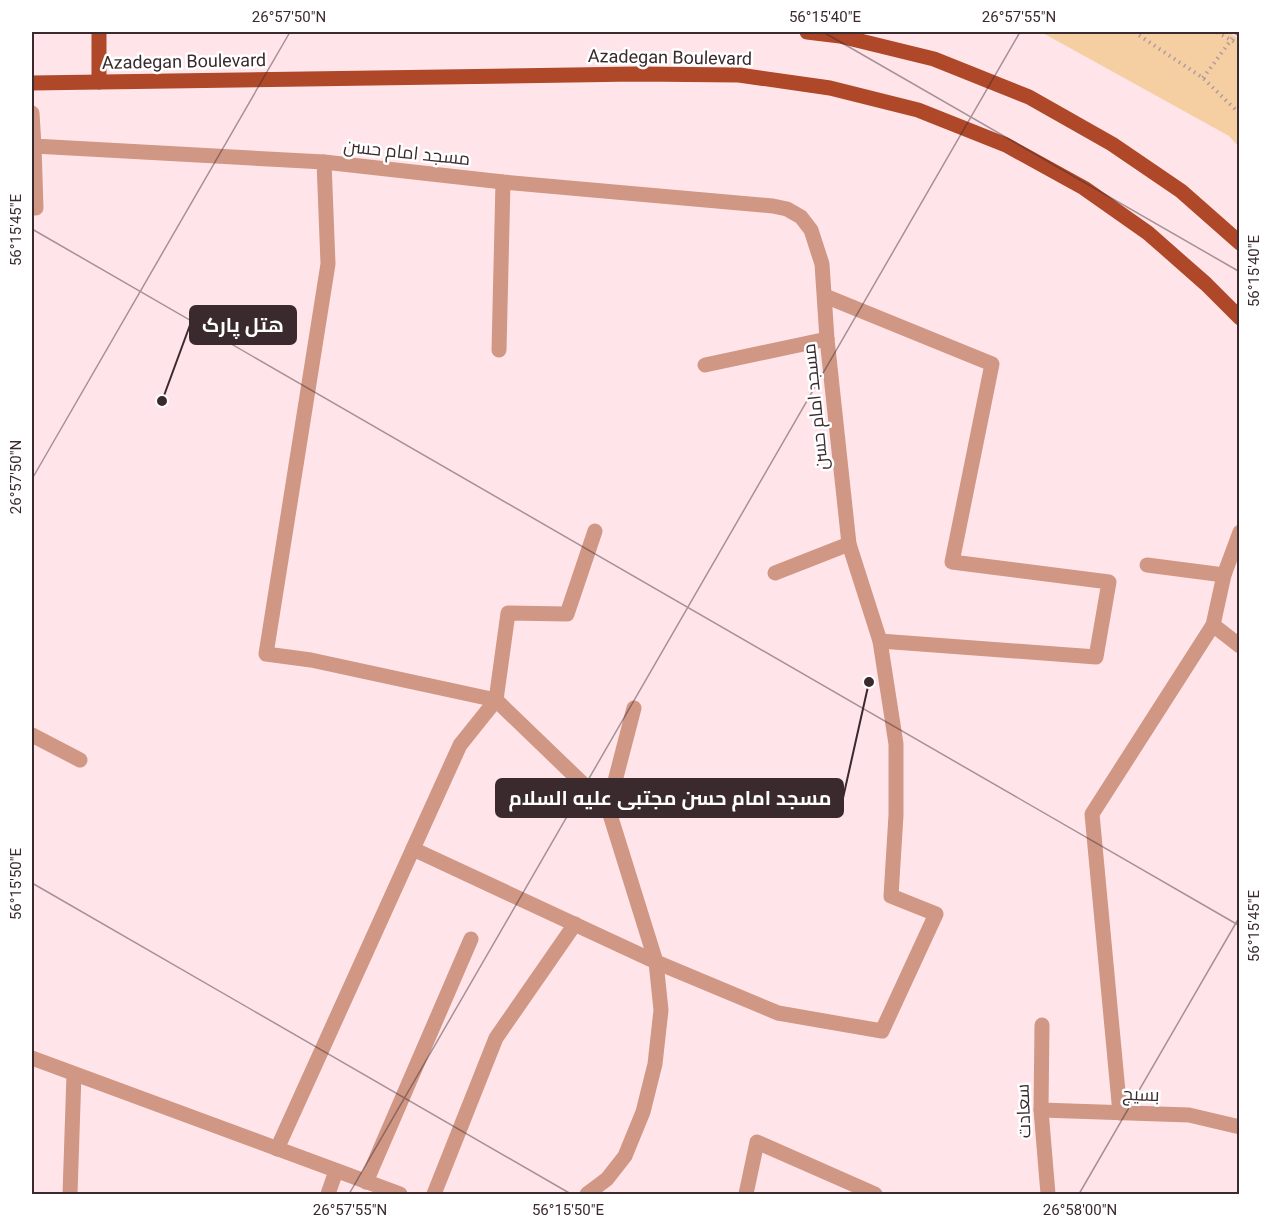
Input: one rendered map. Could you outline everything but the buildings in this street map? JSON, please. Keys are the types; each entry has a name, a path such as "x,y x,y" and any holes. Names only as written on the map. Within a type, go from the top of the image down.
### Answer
{"main road":[{"path":"99,32 99,82"},
{"path":"807,32 840,36 934,59 1029,97 1112,144 1181,191 1239,243"},
{"name":"Azadegan Boulevard","path":"32,82 636,74 739,75 830,88 918,110 1006,145 1084,188 1148,233 1206,284 1239,318"}],"street":[{"path":"32,113 36,208 32,208"},
{"name":"مسجد امام حسن","path":"34,146 324,162 503,182 773,206 787,208 801,217 811,230 822,264 827,339 849,544 880,641 896,744 896,814 891,896 936,914 882,1031 778,1013 656,962"},
{"path":"324,162 328,264 266,654 311,660 496,700 608,808 656,962 661,1010 655,1064 643,1112 625,1156 607,1179 587,1194"},
{"path":"499,350 503,182"},
{"path":"825,296 992,364 952,562 1109,582 1096,657 880,641"},
{"path":"705,365 827,339"},
{"path":"277,1149 460,745 496,700 508,613 567,614 595,531"},
{"path":"1120,1113 1092,814 1213,625 1224,575 1239,532"},
{"path":"775,573 849,544"},
{"path":"1147,565 1224,575"},
{"path":"1213,625 1239,646"},
{"path":"608,808 634,708"},
{"path":"32,735 80,760"},
{"path":"414,849 656,962"},
{"path":"434,1194 496,1038 575,924"},
{"path":"366,1182 471,939"},
{"name":"سعادت","path":"1042,1025 1041,1110 1048,1194"},
{"path":"32,1058 400,1194"},
{"path":"70,1194 74,1074"},
{"name":"بسیج","path":"1041,1110 1189,1115 1239,1127"},
{"path":"747,1194 757,1142 875,1194"},
{"path":"328,1194 336,1171"}],"path":[{"path":"1134,32 1203,78 1239,114"},
{"path":"1217,32 1239,45"},
{"path":"1203,78 1237,32"}],"shaded area":[{"path":"1041,32 1228,32 1239,39 1239,147 1229,136"}],"place":[{"name":"هتل پارک","path":"162,401"},
{"name":"مسجد امام حسن مجتبی علیه السلام","path":"869,682"}]}
